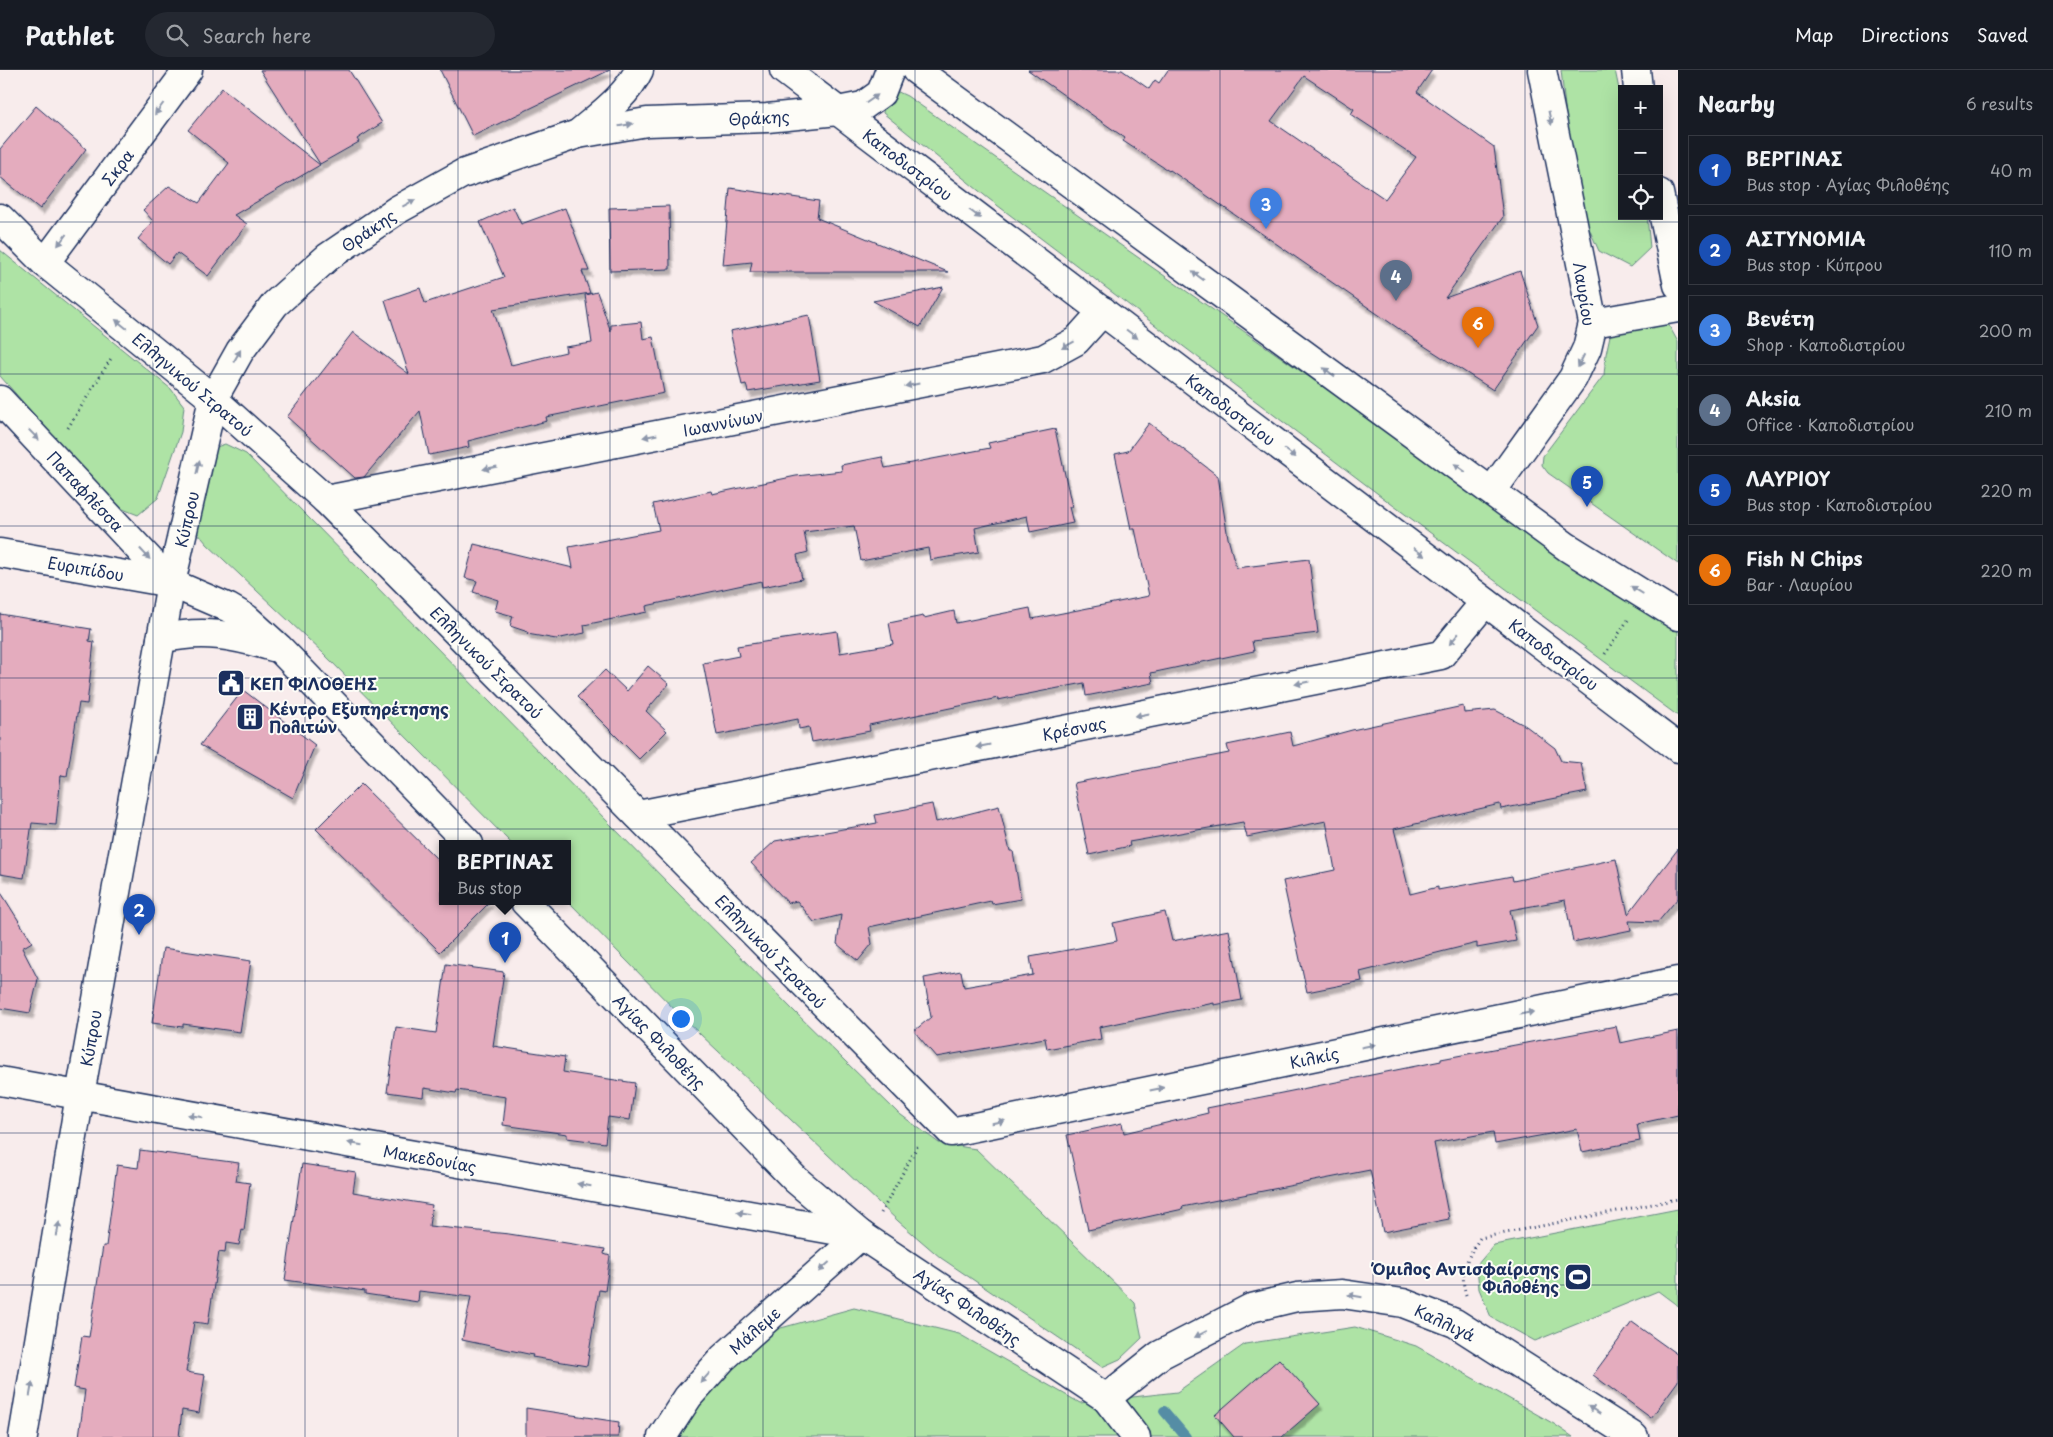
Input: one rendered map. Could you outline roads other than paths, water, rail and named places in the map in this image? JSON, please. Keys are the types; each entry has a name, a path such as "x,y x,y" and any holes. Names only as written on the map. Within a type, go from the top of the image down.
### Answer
{"street":[{"name":"Σκρα","path":"45,263 188,70"},
{"name":"Θράκης","path":"578,134 623,96 633,83 639,70"},
{"name":"Καποδιστρίου","path":"784,70 1678,748"},
{"name":"Θράκης","path":"213,399 240,350 276,304 328,257 396,210 462,174 578,134 647,122 767,118 838,111 863,106 881,93 890,70"},
{"path":"916,70 1568,547 1678,616"},
{"path":"1636,70 1638,85"},
{"name":"Λαυρίου","path":"1492,491 1573,378 1587,348 1593,323 1536,75"},
{"path":"1663,212 1678,285"},
{"name":"Ελληνικού Στρατού","path":"0,218 45,263 213,399 326,500 951,1132"},
{"path":"1593,323 1678,308"},
{"name":"Ιωαννίνων","path":"326,500 1043,359 1076,341 1103,311"},
{"name":"Κύπρου","path":"23,1437 80,1095 161,639 213,399"},
{"name":"Παπαφλέσσα","path":"0,400 172,583"},
{"name":"Ευριπίδου","path":"0,553 172,583"},
{"path":"172,583 229,608 246,618 279,648 465,840"},
{"name":"Κρέσνας","path":"638,815 1440,655 1485,602"},
{"path":"161,639 217,633 241,637 279,648"},
{"name":"Αγίας Φιλοθέης","path":"528,905 795,1179 861,1235 1106,1398 1136,1437"},
{"name":"Κιλκίς","path":"951,1132 1678,981"},
{"name":"Μακεδονίας","path":"0,1081 861,1235"},
{"path":"781,1220 795,1214 797,1199 795,1179"},
{"name":"Μάλεμε","path":"662,1437 688,1397 723,1358 861,1235"},
{"name":"Καλλιγά","path":"1106,1398 1160,1355 1251,1308 1297,1297 1342,1294 1403,1303 1455,1323 1634,1437"}],"waterway":[{"path":"1164,1411 1186,1437"}],"place":[{"name":"Βενέτη","path":"1266,229"},
{"name":"Aksia","path":"1396,301"},
{"name":"Fish N Chips","path":"1478,348"},
{"name":"ΛΑΥΡΙΟΥ","path":"1587,507"},
{"name":"ΚΕΠ ΦΙΛΟΘΕΗΣ","path":"231,683"},
{"name":"Κέντρο Εξυπηρέτησης Πολιτών","path":"250,717"},
{"name":"ΑΣΤΥΝΟΜΙΑ","path":"139,935"},
{"name":"ΒΕΡΓΙΝΑΣ","path":"505,963"},
{"name":"Όμιλος Αντισφαίρισης Φιλοθέης","path":"1578,1277"}]}
